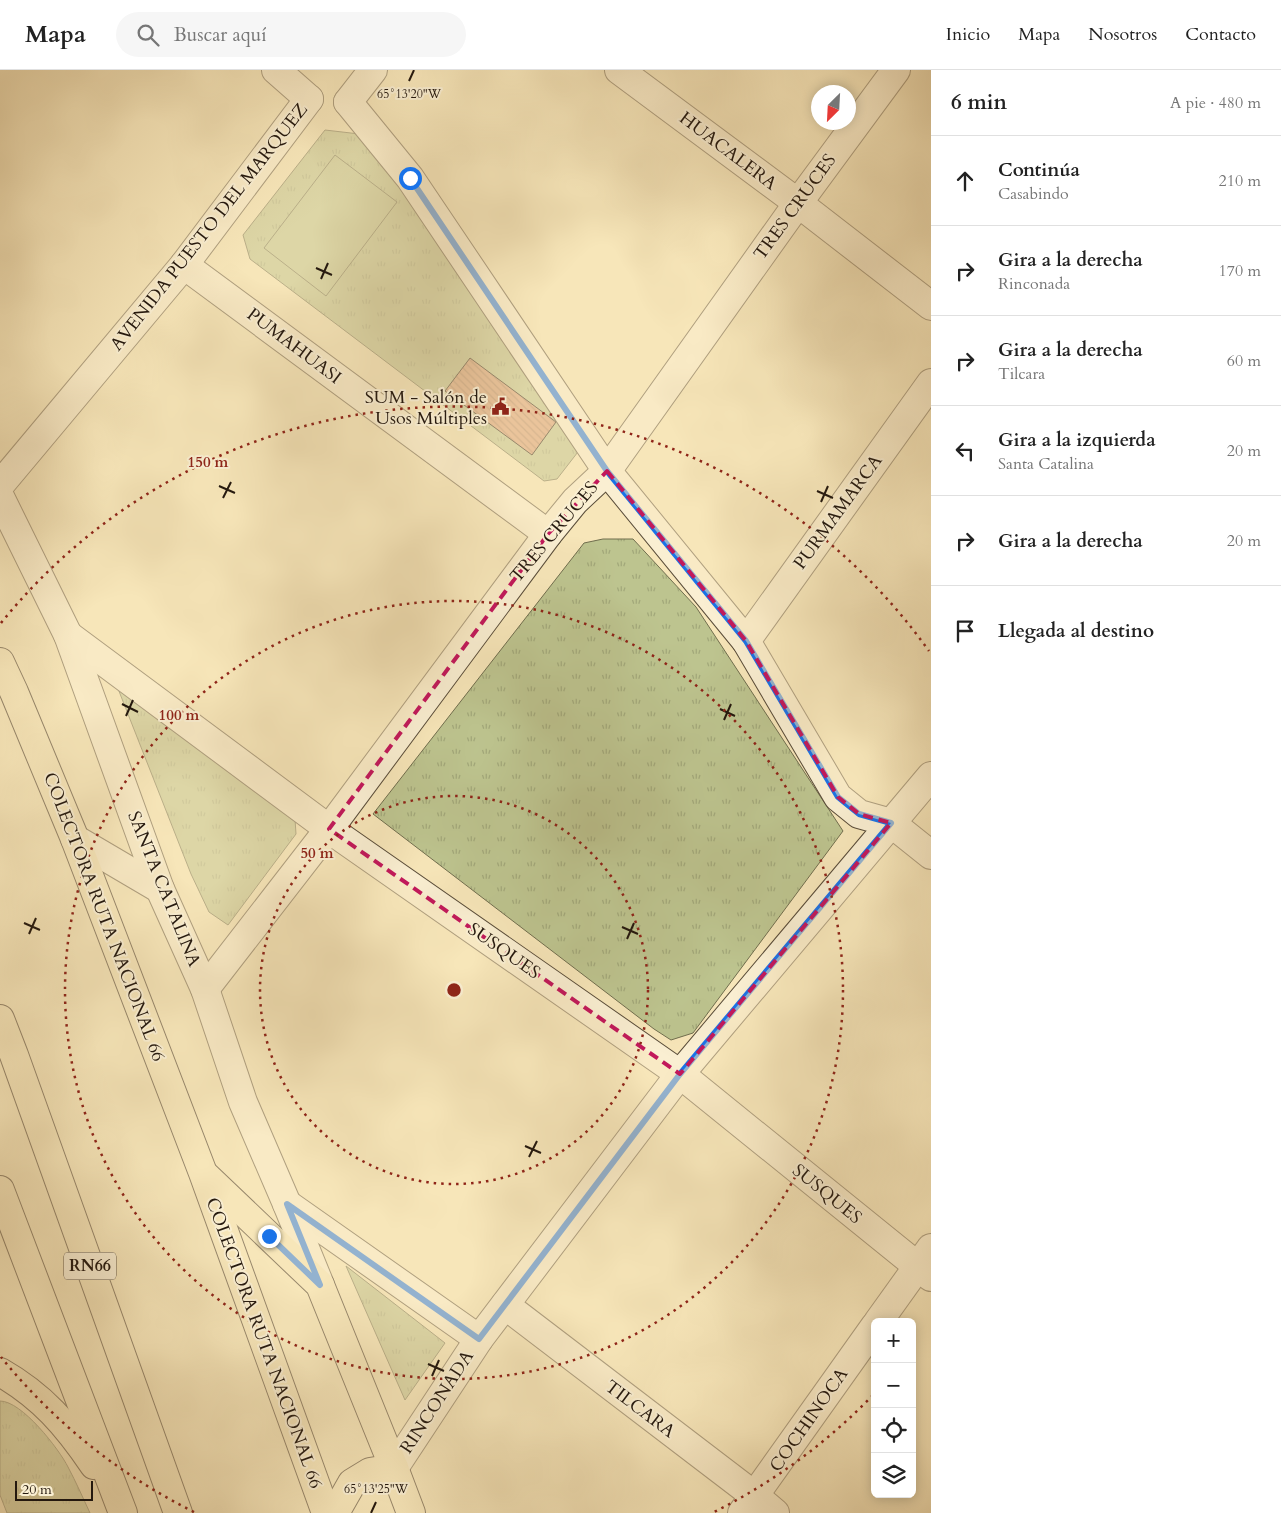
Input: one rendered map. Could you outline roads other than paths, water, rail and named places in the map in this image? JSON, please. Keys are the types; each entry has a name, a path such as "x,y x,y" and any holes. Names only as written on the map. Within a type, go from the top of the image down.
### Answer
{"main road":[{"name":"COLECTORA RUTA NACIONAL 66","path":"0,662 75,839 203,1173 326,1513"},
{"name":"RN66","path":"0,1019 178,1513"},
{"name":"COLECTORA RUTA NACIONAL 66","path":"203,1173 320,1285 411,1513"},
{"path":"0,1190 121,1506"},
{"path":"6,1378 48,1407 78,1441 121,1506"},
{"path":"335,1513 352,1483 370,1472 394,1468"}],"street":[{"path":"276,70 309,99"},
{"path":"373,70 348,102 410,178 607,471 746,641 838,797 859,814 891,823 931,855"},
{"name":"HUACALERA","path":"619,70 798,203 931,306"},
{"name":"TRES CRUCES","path":"206,989 329,829 548,534 575,501 607,471 798,203 896,70"},
{"name":"AVENIDA PUESTO DEL MARQUEZ","path":"0,485 184,265 309,99 348,102"},
{"name":"PUMAHUASI","path":"184,265 548,534"},
{"name":"PURMAMARCA","path":"746,641 931,383"},
{"name":"SANTA CATALINA","path":"0,497 68,635 160,889 206,989 243,1102 320,1285"},
{"name":"SUSQUES","path":"68,635 329,829 680,1074 926,1264"},
{"name":"RINCONADA","path":"394,1468 479,1339 680,1074 931,776"},
{"path":"75,839 160,889"},
{"path":"287,1204 479,1339"},
{"path":"881,1318 926,1264"},
{"name":"TILCARA","path":"505,1305 757,1507"},
{"name":"COCHINOCA","path":"757,1507 871,1332"}],"place":[{"name":"SUM - Salón de Usos Múltiples","path":"501,407"}]}
